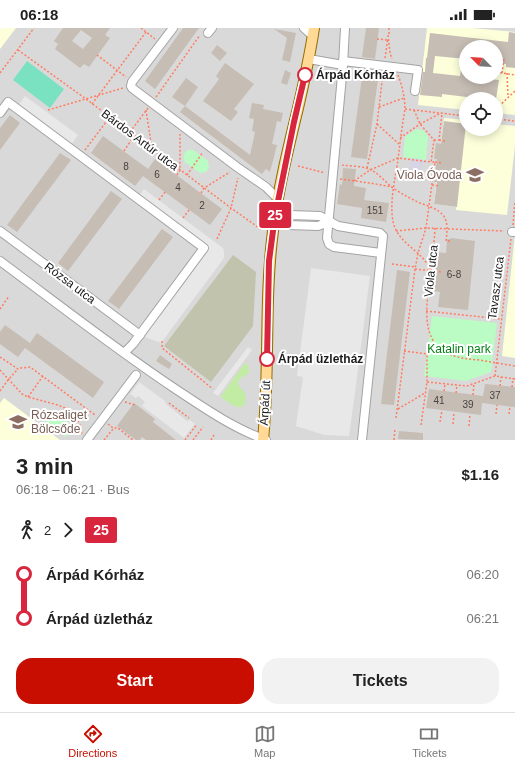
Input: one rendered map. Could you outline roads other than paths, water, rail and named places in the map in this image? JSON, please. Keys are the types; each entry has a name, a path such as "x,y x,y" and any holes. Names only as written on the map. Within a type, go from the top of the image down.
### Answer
{"main road":[{"name":"Árpád út","path":"264,440 269,261 278,199 309,59 313,32"}],"street":[{"path":"173,28 132,84 132,88 149,107 180,124 266,187 278,199"},
{"path":"304,28 313,32"},
{"path":"345,28 327,238 329,244 332,246 381,253"},
{"path":"309,59 394,66 418,70 415,91"},
{"path":"0,113 8,102 204,248 140,335 124,353"},
{"path":"275,216 288,225 318,226 328,224 380,233 383,236 362,440"},
{"name":"Rózsa utca","path":"0,231 140,335"},
{"name":"Rózsa utca","path":"0,261 155,376 214,414 264,440"},
{"path":"84,437 102,420 136,375"}],"place":[{"name":"Árpád Kórház","path":"305,75"},
{"name":"Viola Óvoda","path":"475,175"},
{"name":"Árpád üzletház","path":"267,359"},
{"name":"Rózsaliget Bölcsőde","path":"18,422"}],"park label":[{"name":"Katalin park","path":"459,349"}]}
